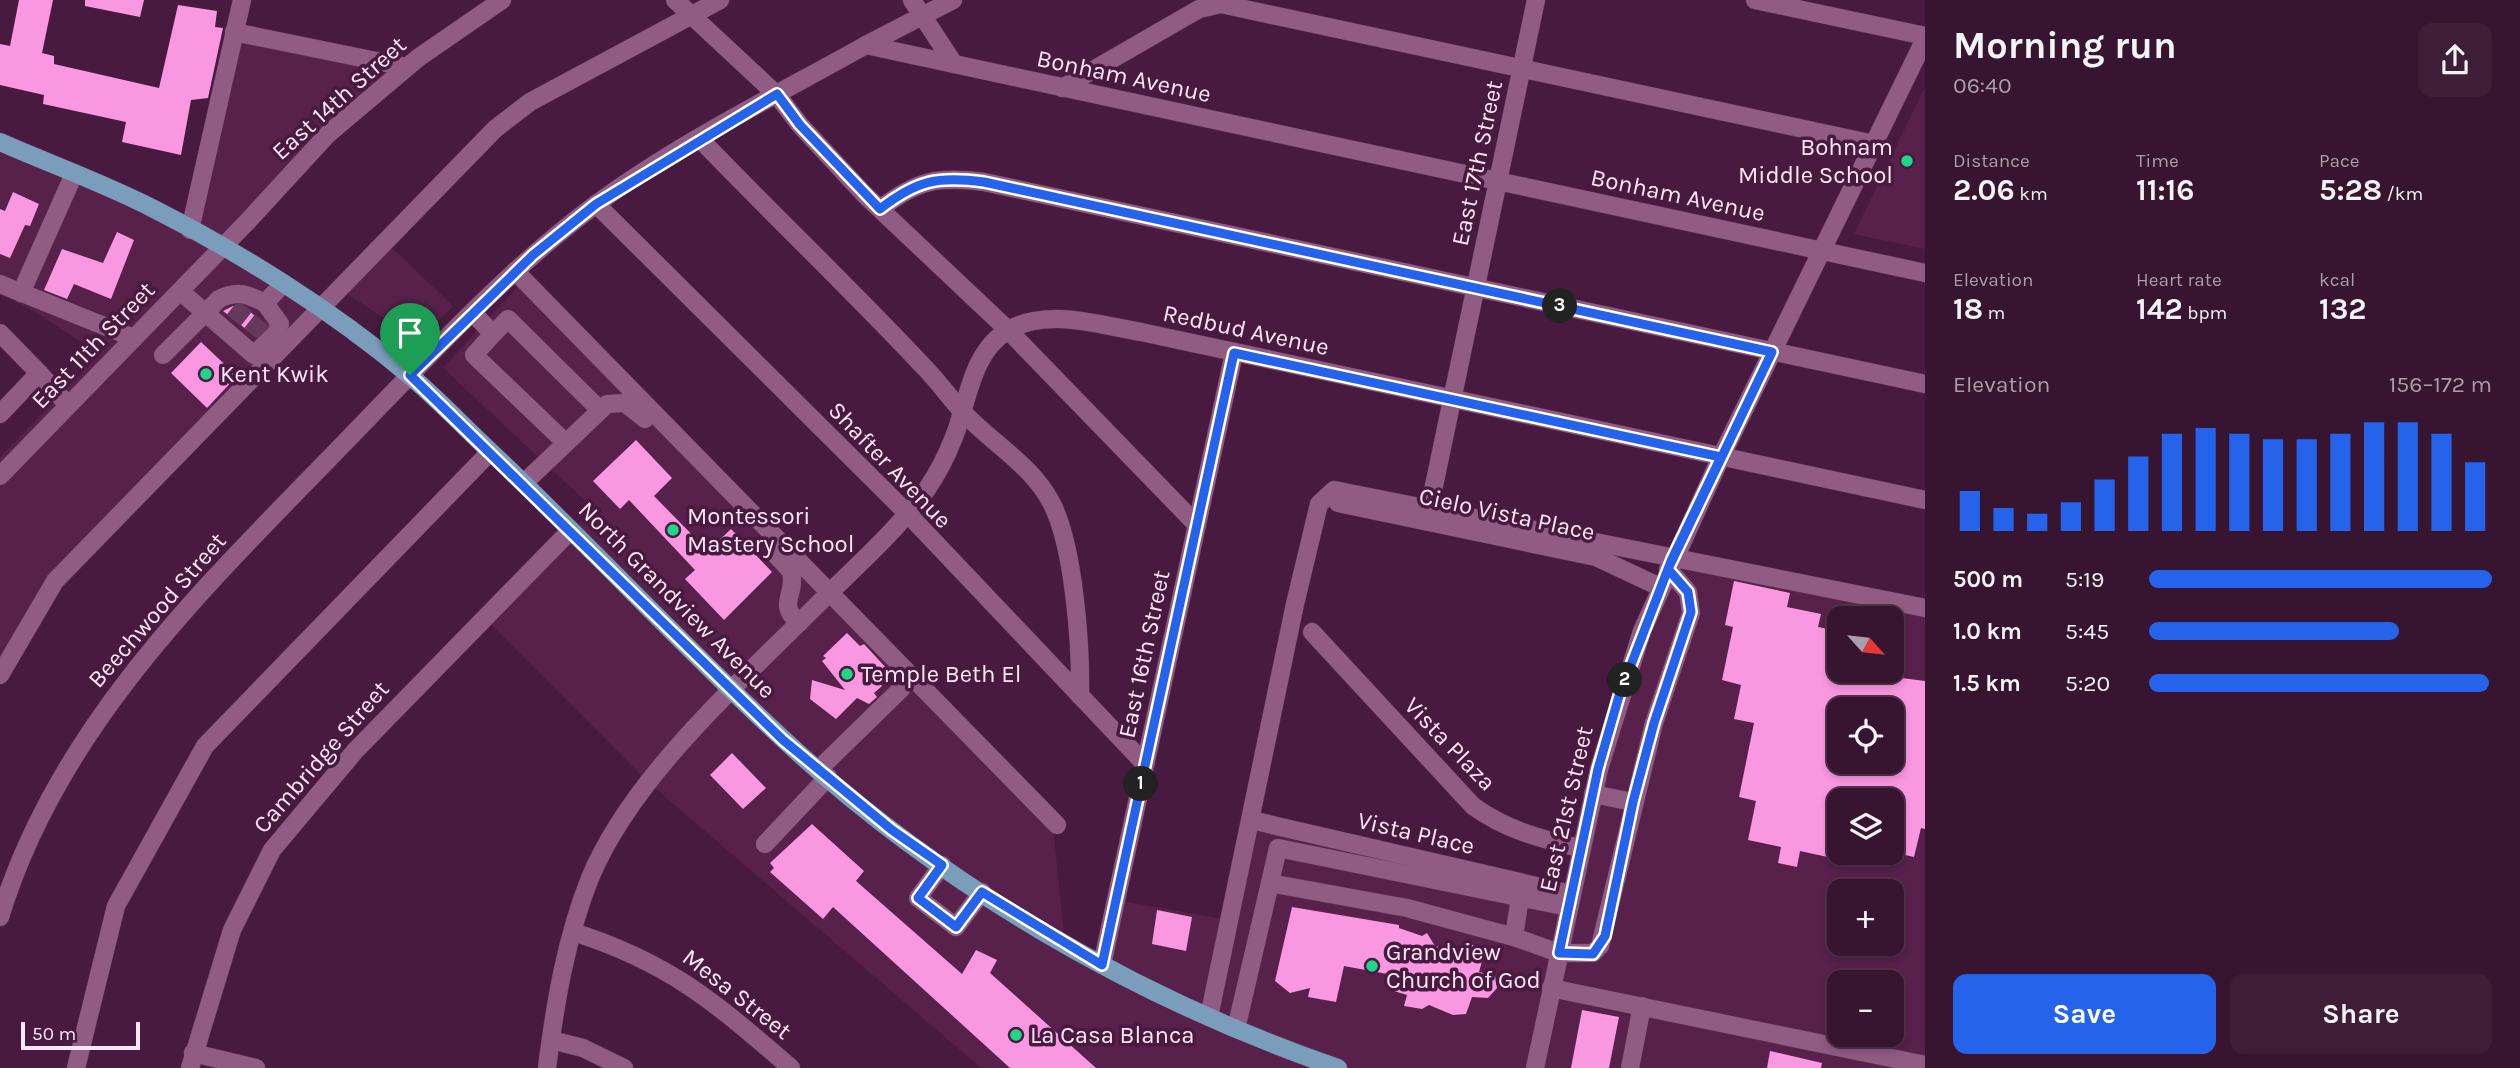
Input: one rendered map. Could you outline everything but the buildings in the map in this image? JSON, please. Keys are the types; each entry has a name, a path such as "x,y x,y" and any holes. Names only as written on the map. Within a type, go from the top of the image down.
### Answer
{"main road":[{"name":"North Grandview Avenue","path":"0,142 152,208 318,308 410,375 732,690 823,774 942,865 1102,965 1306,1063 1338,1068"}],"street":[{"path":"190,230 242,0"},
{"name":"East 14th Street","path":"222,248 328,134 406,67 502,0"},
{"path":"675,0 777,94 800,125 880,209 1008,330 1197,525"},
{"path":"0,675 55,581 495,129 530,103 720,0"},
{"path":"912,0 954,64"},
{"path":"410,375 516,271 596,204 777,94 953,0"},
{"name":"East 17th Street","path":"1431,500 1536,0"},
{"path":"1755,0 1925,37"},
{"path":"1062,88 1199,9 1221,4 1874,144"},
{"path":"234,32 406,67"},
{"name":"East 21st Street","path":"1535,1068 1593,794 1619,696 1660,587 1925,37"},
{"name":"Bonham Avenue","path":"866,46 1925,273"},
{"path":"700,139 923,365 962,412 1002,445 1050,500 1059,520 1080,651 1080,695"},
{"path":"21,293 74,174"},
{"path":"880,209 901,193 937,179 953,178 1925,384"},
{"name":"Shafter Avenue","path":"596,204 908,514 1145,764"},
{"name":"East 11th Street","path":"2,471 222,248"},
{"path":"516,271 1057,825"},
{"path":"0,284 134,338"},
{"path":"249,319 282,285"},
{"path":"180,292 205,314 249,319"},
{"path":"163,355 219,299 230,293 243,293 249,319"},
{"path":"473,313 493,334"},
{"path":"566,443 474,355 508,318 600,410"},
{"name":"Redbud Avenue","path":"547,1068 573,932 592,875 631,806 732,690 908,514 942,464 984,353 1008,330 1036,320 1082,322 1925,500"},
{"path":"0,334 68,405"},
{"name":"East 16th Street","path":"1102,965 1234,353"},
{"path":"0,414 39,373"},
{"name":"Beechwood Street","path":"0,917 20,860 45,807 104,711 135,668 229,562 410,375"},
{"path":"523,483 600,410 614,402 629,405 663,436 793,576 787,613 799,623"},
{"path":"76,1068 116,906 205,746 490,452"},
{"path":"1209,1017 1295,604 1319,504 1326,495 1339,490 1670,564 1925,608"},
{"name":"Cielo Vista Place","path":"1338,503 1596,557 1660,587"},
{"name":"Cambridge Street","path":"192,1061 232,930 253,884 278,842 355,751 571,530"},
{"path":"1270,883 1408,908 1514,937 1559,953 1593,954 1600,946 1654,723 1691,612 1688,592 1670,564"},
{"name":"Vista Plaza","path":"1312,632 1473,806 1494,821 1532,837 1580,848"},
{"path":"765,844 823,774 902,688"},
{"path":"1593,794 1633,802"},
{"name":"Vista Place","path":"1251,820 1569,900"},
{"path":"1236,1029 1278,848 1520,897 1569,900"},
{"path":"942,865 918,898 956,927 982,892"},
{"path":"1408,908 1415,876"},
{"path":"1514,937 1520,897"},
{"name":"Mesa Street","path":"573,932 608,943 665,969 697,989 791,1068"},
{"path":"1551,988 1925,1065"},
{"path":"1630,1068 1642,1006"},
{"path":"551,1040 583,1048 624,1068"},
{"path":"192,1061 256,1068"}],"shaded area":[{"path":"233,38 399,72 223,248 318,308 58,576 0,681 0,457 100,354 32,310 0,294 0,140 190,230"},
{"name":"Bohnam Middle School","path":"1925,87 1925,249 1854,234"},
{"path":"387,243 453,306 418,341 340,289"},
{"path":"520,284 1053,827 1065,944 1101,965 1116,900 1229,920 1252,823 1572,892 1592,797 1658,614 1684,557 1891,606 1827,606 1827,683 1904,683 1904,609 1925,614 1925,1061 1862,1047 1904,1047 1904,970 1827,970 1827,1039 1554,978 1551,989 1916,1068 981,1068 649,783 484,617 594,509 443,368"}],"tunnel":[{"path":"234,320 245,306"},
{"path":"251,334 262,320"}],"place":[{"name":"Bohnam Middle School","path":"1907,161"},
{"name":"Kent Kwik","path":"206,374"},
{"name":"Montessori Mastery School","path":"673,530"},
{"name":"Temple Beth El","path":"847,674"},
{"name":"Grandview Church of God","path":"1372,966"},
{"name":"La Casa Blanca","path":"1016,1035"}],"route":[{"path":"777,94 800,125 880,209 901,193 937,179 984,182 1772,352 1668,569 1688,592 1691,612 1654,723 1633,802 1605,936 1593,954 1559,953 1598,769 1619,696 1642,631 1672,559 1721,457 1234,353 1102,965 982,892 956,927 918,898 942,865 892,830 783,740 410,375 533,255 596,204 777,94"}]}
